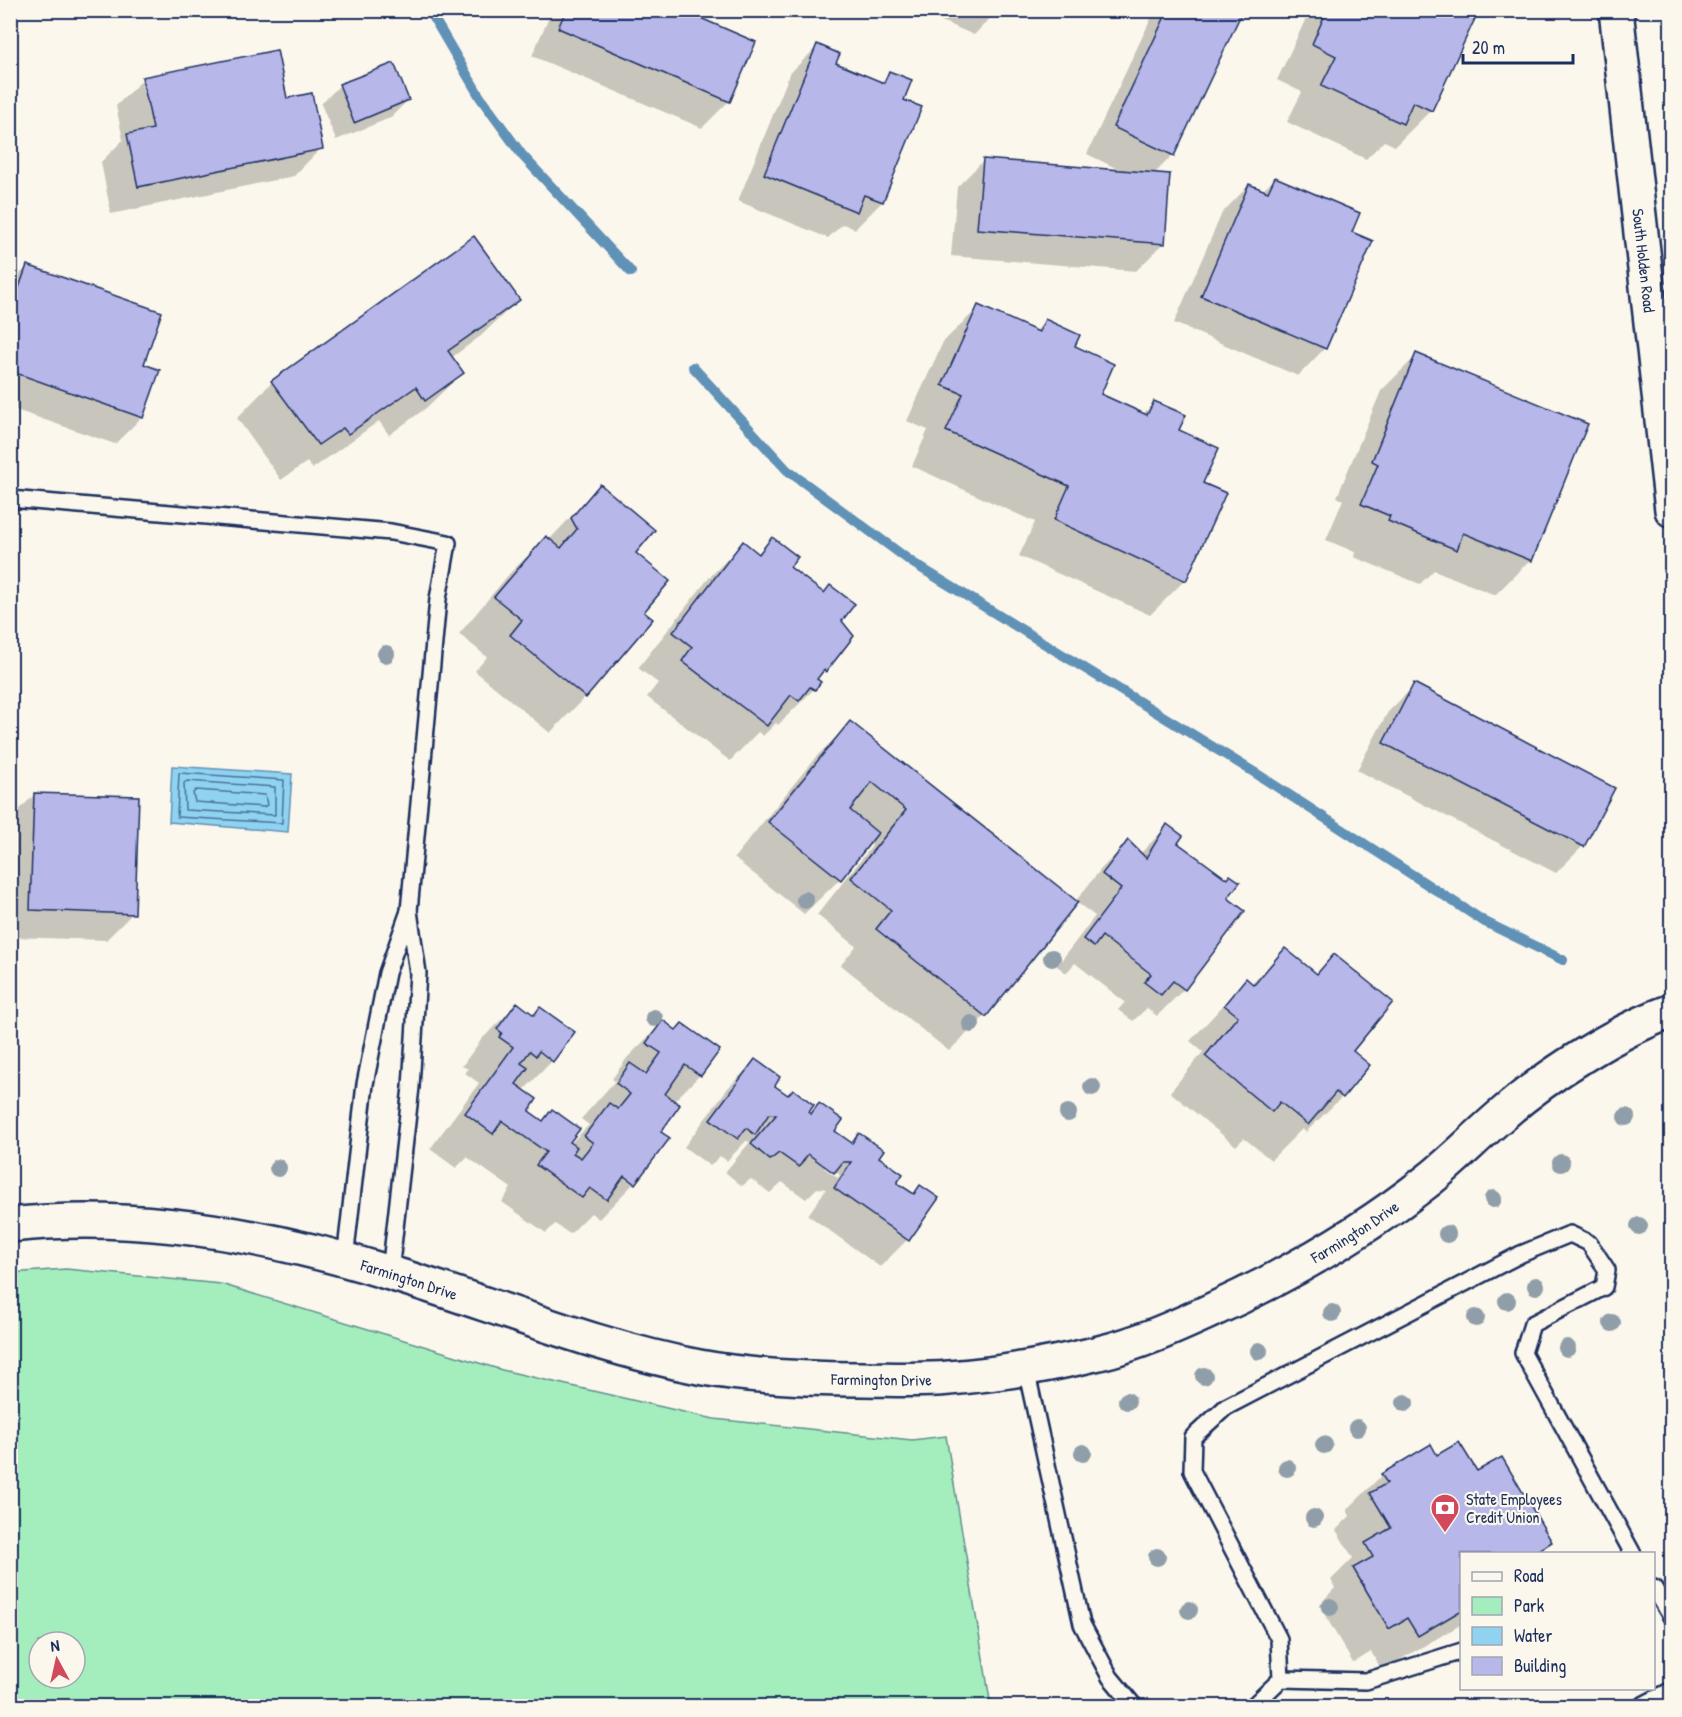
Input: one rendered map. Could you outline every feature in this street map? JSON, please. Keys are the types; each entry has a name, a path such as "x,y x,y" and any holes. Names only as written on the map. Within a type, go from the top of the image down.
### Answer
{"street":[{"name":"South Holden Road","path":"1617,10 1671,510"},
{"name":"Farmington Drive","path":"10,1225 99,1221 260,1238 390,1272 610,1344 700,1367 802,1379 945,1379 1026,1369 1104,1352 1160,1334 1257,1290 1305,1264 1389,1212 1436,1174 1527,1093 1600,1047 1654,1017 1671,1011"}],"lane":[{"path":"10,499 391,532 448,543 438,599 409,911 417,985 411,1087 390,1272"},
{"path":"345,1259 365,1084 387,973 409,911"},
{"path":"1281,1679 1279,1639 1192,1471 1193,1437 1226,1407 1521,1254 1570,1234 1589,1243 1607,1270 1604,1287 1532,1324 1523,1353 1632,1552"},
{"path":"1026,1369 1082,1624 1110,1677 1134,1707"},
{"path":"1655,1591 1671,1618"},
{"path":"1253,1707 1281,1679 1366,1681 1460,1651"},
{"path":"1641,1707 1671,1690"}],"green space":[{"path":"66,1269 221,1284 502,1370 714,1419 912,1440 946,1436 991,1706 11,1706 11,1273"}],"water":[{"path":"172,766 292,774 288,832 169,822"}],"building":[{"path":"566,10 682,10 756,42 730,102 558,28"},
{"path":"1168,10 1243,10 1174,156 1113,127"},
{"path":"1327,10 1479,10 1432,111 1413,102 1403,124 1321,86 1336,56 1312,44"},
{"path":"817,44 840,54 836,63 884,83 889,71 912,80 904,100 922,107 883,202 864,195 857,212 764,174"},
{"path":"277,50 287,98 312,93 323,149 138,187 127,134 153,129 142,77"},
{"path":"394,63 409,100 354,123 339,84"},
{"path":"983,159 1170,174 1165,244 977,229"},
{"path":"1275,177 1360,213 1352,232 1373,241 1326,349 1201,296 1249,184 1268,192"},
{"path":"474,236 520,300 448,351 464,373 425,401 416,387 348,434 343,428 318,445 271,381"},
{"path":"27,265 162,312 144,364 160,370 143,418 10,371 10,313"},
{"path":"978,305 1039,332 1045,319 1080,335 1075,346 1114,364 1101,394 1147,415 1154,401 1186,415 1179,430 1219,448 1203,483 1226,493 1186,581 1054,520 1069,486 946,431 963,394 942,385"},
{"path":"1416,353 1588,424 1532,561 1463,533 1457,550 1388,521 1390,516 1361,504 1378,464 1372,461"},
{"path":"600,484 655,530 636,553 670,581 644,612 653,619 586,698 510,635 522,620 494,597 546,536 561,548 577,529 571,518"},
{"path":"772,537 798,557 790,567 824,593 830,585 855,604 842,621 854,636 826,672 824,670 817,679 821,682 815,690 810,687 799,701 791,695 767,726 682,661 692,647 673,632 743,541 759,554"},
{"path":"1414,683 1615,788 1584,847 1383,743"},
{"path":"850,721 1078,902 986,1017 876,929 891,910 851,878 906,810 872,782 850,810 878,833 841,880 768,822"},
{"path":"34,793 139,796 135,914 30,910"},
{"path":"1167,824 1183,836 1178,843 1227,879 1230,875 1240,882 1228,898 1245,911 1185,990 1173,981 1161,995 1144,982 1151,974 1102,936 1094,947 1083,939 1121,889 1102,874 1128,840 1146,858"},
{"path":"1285,948 1317,974 1334,954 1393,1002 1353,1051 1370,1065 1343,1098 1336,1092 1308,1125 1280,1102 1272,1112 1205,1056 1238,1016 1224,1005 1246,978 1254,985"},
{"path":"517,1002 534,1015 540,1007 575,1032 553,1062 539,1051 536,1056 530,1051 521,1063 528,1068 516,1084 537,1099 529,1111 543,1121 552,1109 580,1129 570,1142 577,1147 573,1153 581,1158 593,1143 584,1136 609,1103 618,1109 630,1094 616,1083 630,1063 646,1074 661,1053 646,1043 663,1020 676,1030 682,1023 720,1050 701,1076 685,1065 665,1094 680,1105 661,1132 670,1138 635,1184 624,1176 607,1200 590,1188 582,1198 536,1165 546,1152 502,1121 493,1134 465,1113 513,1047 499,1037 502,1033 497,1029"},
{"path":"755,1059 780,1077 775,1086 788,1095 793,1089 814,1105 809,1112 811,1114 819,1103 843,1120 835,1131 852,1143 859,1133 884,1150 879,1157 903,1174 897,1183 914,1194 920,1185 939,1198 909,1241 834,1188 851,1162 843,1162 834,1173 808,1154 799,1167 779,1153 770,1160 751,1144 776,1115 769,1114 755,1135 746,1128 738,1139 710,1119"},
{"path":"1459,1442 1477,1471 1502,1457 1552,1542 1536,1552 1460,1552 1460,1611 1418,1636 1407,1618 1389,1629 1353,1568 1373,1557 1365,1543 1391,1528 1370,1493 1387,1483 1381,1474 1431,1444 1437,1455"}],"waterway":[{"path":"429,10 480,97 522,155 631,272"},
{"path":"693,367 787,470 913,563 1257,774 1485,922 1563,960"}],"place":[{"name":"State Employees Credit Union","path":"1445,1534"}]}
